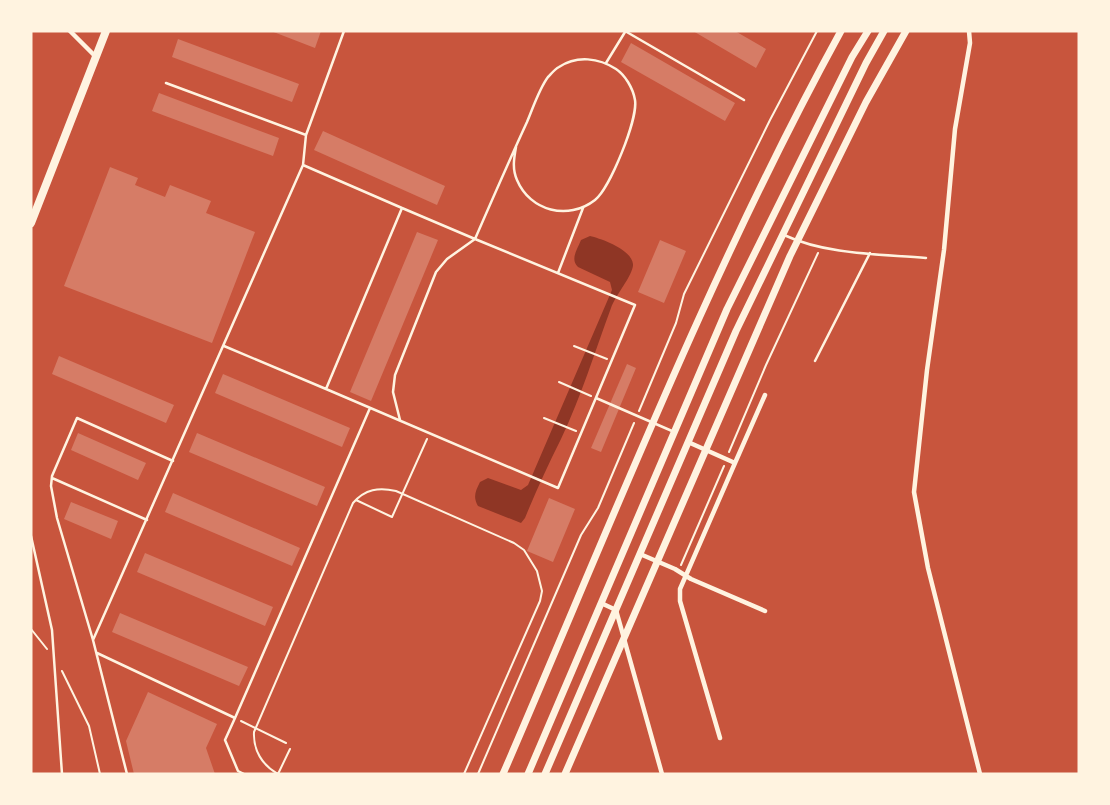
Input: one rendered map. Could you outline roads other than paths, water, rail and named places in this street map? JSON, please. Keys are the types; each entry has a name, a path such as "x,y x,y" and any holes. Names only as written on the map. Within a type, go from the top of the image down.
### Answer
{"highway":[{"path":"31,223 106,31"}],"main road":[{"path":"503,774 722,266 775,154 841,31"},
{"path":"528,774 727,309 852,57 868,31"},
{"path":"545,774 736,330 866,63 884,31"},
{"path":"565,774 625,641 704,450 797,241 866,102 906,31"}],"street":[{"path":"70,31 96,56"},
{"path":"968,31 970,43 955,129 944,250 926,370 914,492 928,568 980,774"},
{"path":"720,738 680,601 680,589 765,395"},
{"path":"688,442 734,463"},
{"path":"640,554 765,611"},
{"path":"601,603 616,610 662,774"}],"lane":[{"path":"93,640 303,165 306,135 344,31"},
{"path":"606,63 625,31 744,100"},
{"path":"401,421 394,401 393,383 441,265 475,239 516,146 547,78 559,67 574,60 590,59 606,63 620,72 630,84 635,100 635,116 606,186 596,199 583,208 567,212 551,210 536,204 524,193 516,178 513,162 516,146"},
{"path":"166,83 306,135"},
{"path":"224,346 558,488 635,305 303,165"},
{"path":"326,389 402,208"},
{"path":"558,273 583,208"},
{"path":"783,234 797,241 821,247 926,258"},
{"path":"815,361 870,253"},
{"path":"596,398 674,432"},
{"path":"244,774 238,771 225,740 370,408"},
{"path":"127,774 97,652 58,518 51,486 52,478 77,418 173,461"},
{"path":"52,478 146,520"},
{"path":"31,536 52,630 62,774"},
{"path":"97,652 235,718"}]}
